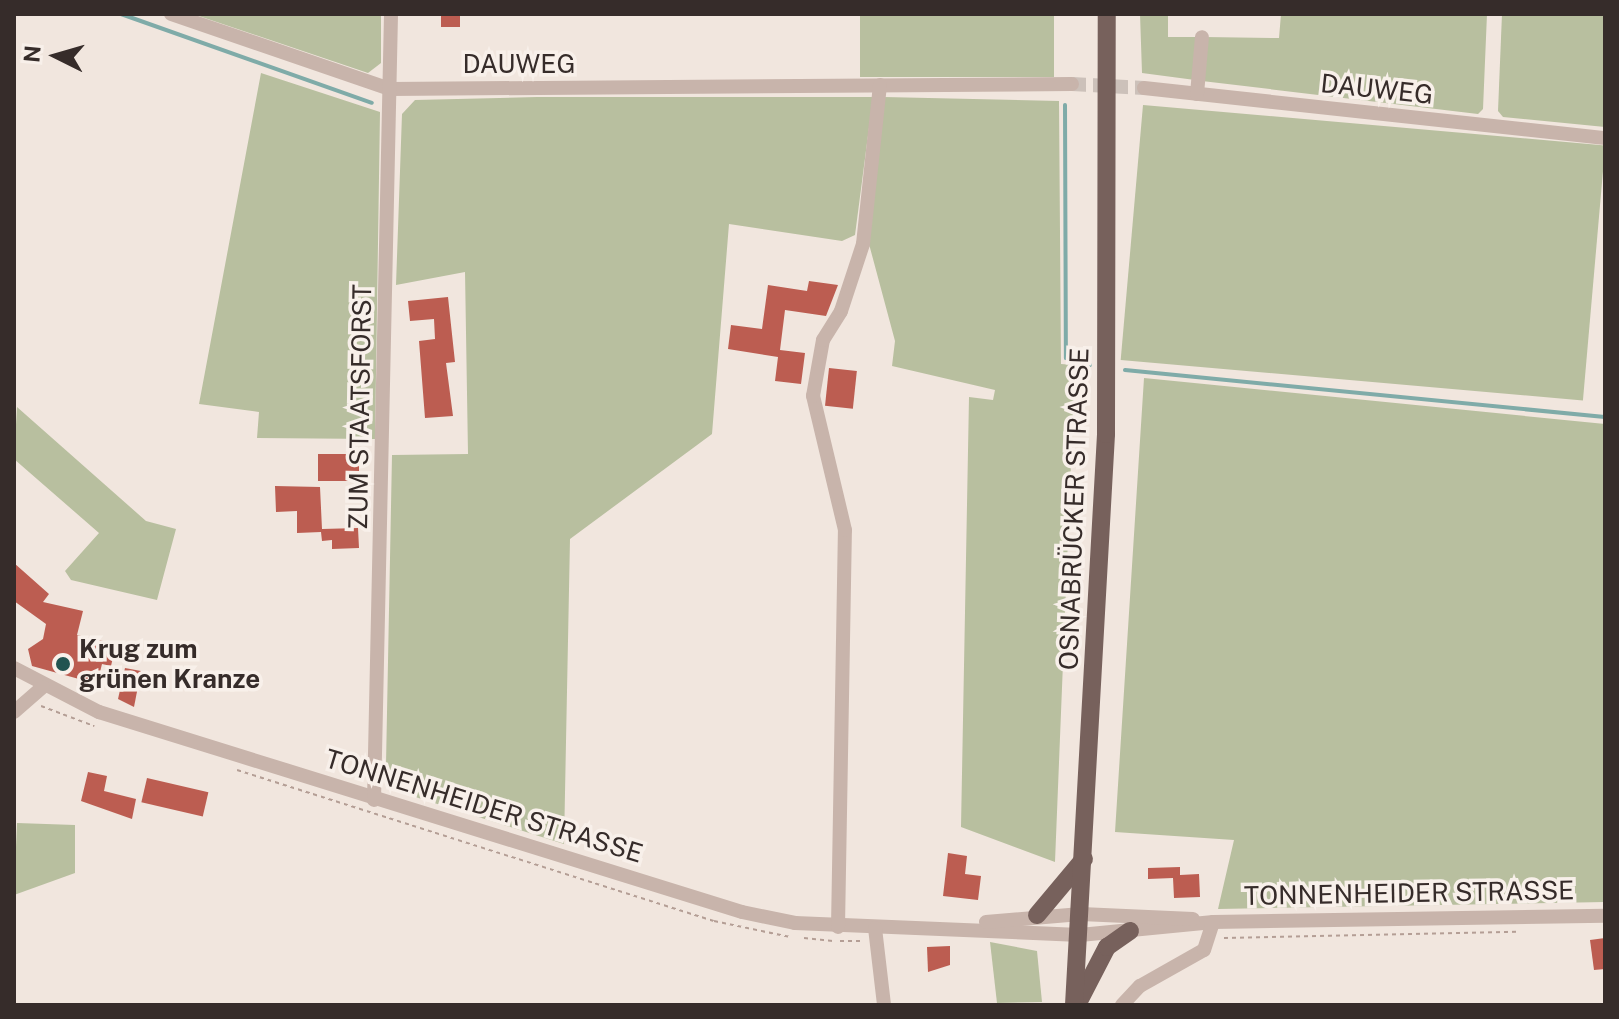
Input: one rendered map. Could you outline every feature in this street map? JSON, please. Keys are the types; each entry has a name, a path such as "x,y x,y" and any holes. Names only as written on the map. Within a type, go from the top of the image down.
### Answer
{"main road":[{"name":"OSNABRÜCKER STRASSE","path":"1076,1005 1106,434 1107,14"},
{"path":"1037,915 1086,857"},
{"path":"1076,1005 1107,947 1130,931"}],"street":[{"name":"DAUWEG","path":"171,14 390,89 1072,84"},
{"name":"ZUM STAATSFORST","path":"374,800 391,14"},
{"path":"1197,94 1202,37"},
{"path":"838,927 845,530 813,396 823,340 841,311 856,269 880,85"},
{"name":"DAUWEG","path":"1144,88 1605,138"},
{"name":"TONNENHEIDER STRASSE","path":"14,668 43,687 99,712 742,912 838,927 954,926 1080,935 1213,922"},
{"path":"14,712 43,687"},
{"name":"TONNENHEIDER STRASSE","path":"954,926 1037,915 1081,914 1213,922 1605,916"},
{"path":"1122,1005 1140,986 1204,950 1211,939 1213,922"},
{"path":"875,928 884,1005"}],"path":[{"path":"1211,939 1506,935 1522,930"}],"green space":[{"path":"193,14 381,14 381,63 368,73"},
{"path":"860,14 1054,14 1054,77 860,77"},
{"path":"1140,14 1168,14 1168,37 1198,37 1195,80 1142,73"},
{"path":"1281,14 1487,14 1483,109 1478,114 1202,81 1205,37 1279,38"},
{"path":"1502,14 1605,14 1605,127 1503,117 1498,111"},
{"path":"261,73 380,112 375,439 257,438 259,412 199,404"},
{"path":"873,97 855,235 842,241 729,224 712,434 570,539 564,844 409,795 397,788 386,765 392,455 468,454 465,272 396,285 402,114 415,100"},
{"path":"884,97 1059,101 1061,364 1075,365 1055,862 961,827 969,397 993,400 995,390 892,366 895,341 869,244"},
{"path":"1143,105 1605,145 1583,400 1121,360"},
{"path":"1144,378 1605,424 1605,902 1218,909 1234,840 1115,832"},
{"path":"17,407 146,521 176,529 157,600 71,580 65,571 99,533 14,459"},
{"path":"17,823 75,825 75,873 14,895"},
{"path":"990,942 1037,951 1042,1002 997,1003"}],"building":[{"path":"441,14 460,14 460,27 441,27"},
{"path":"809,281 838,285 826,316 785,310 780,350 805,353 801,384 775,381 778,357 728,349 731,325 762,329 768,285 807,291"},
{"path":"448,297 455,362 446,363 453,416 425,418 419,341 435,339 434,319 410,321 408,301"},
{"path":"829,368 857,371 853,409 825,406"},
{"path":"318,454 359,454 359,481 318,481"},
{"path":"275,486 320,487 322,529 358,528 359,548 332,549 332,540 322,541 321,532 297,533 297,511 276,512"},
{"path":"14,563 49,594 43,602 83,611 77,635 116,644 111,666 102,664 97,684 32,666 28,649 43,639 46,624 14,601"},
{"path":"125,668 141,671 134,707 118,699"},
{"path":"88,772 107,776 104,791 136,799 132,819 81,801"},
{"path":"147,778 208,792 203,817 141,802"},
{"path":"948,853 967,856 965,874 981,876 978,900 943,896"},
{"path":"1180,867 1180,875 1199,874 1200,897 1174,898 1173,878 1148,879 1148,868"},
{"path":"1605,938 1605,969 1594,970 1590,940"},
{"path":"950,946 950,965 928,972 927,947"}],"waterway":[{"path":"121,14 372,103"},
{"path":"1065,105 1066,358 1090,365"},
{"path":"1125,370 1605,417"}],"tunnel":[{"path":"1072,84 1144,88"}],"place":[{"name":"Krug zum grünen Kranze","path":"63,664"}]}
